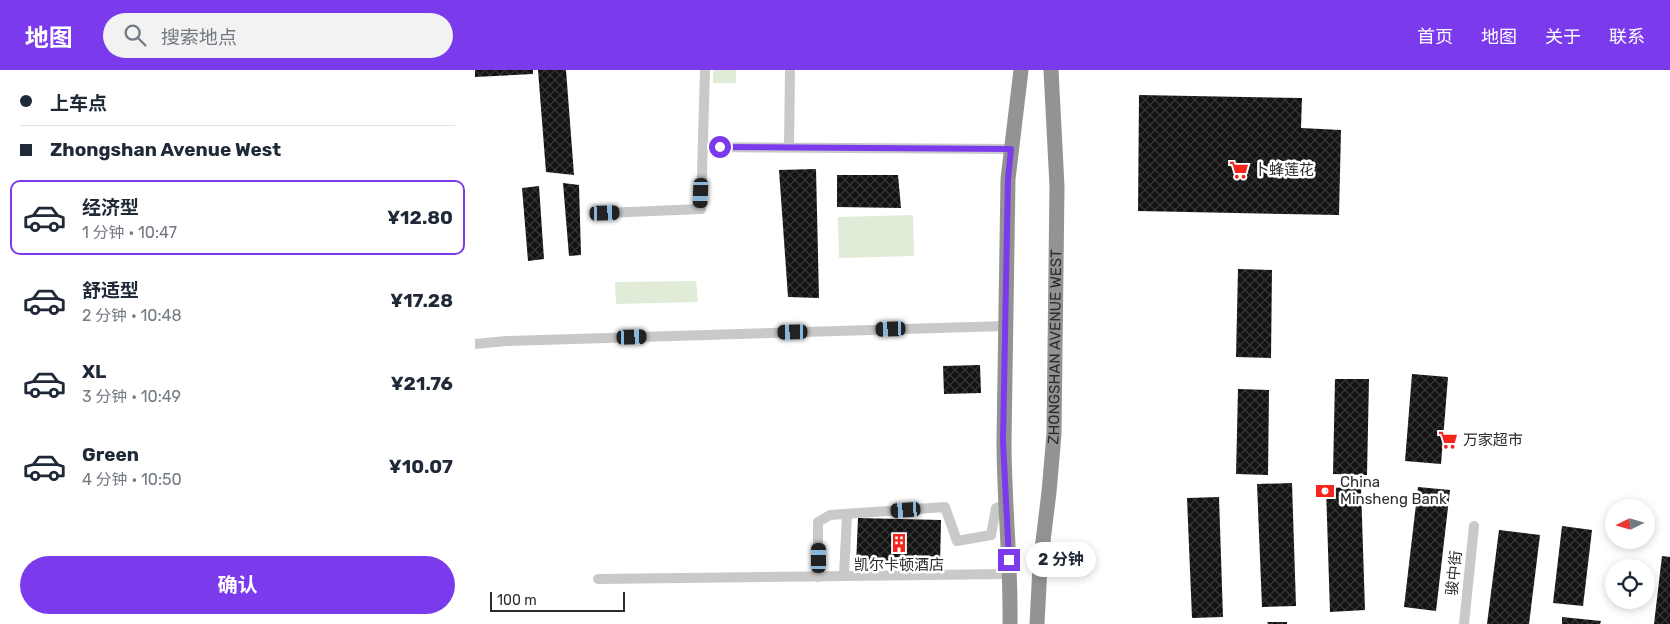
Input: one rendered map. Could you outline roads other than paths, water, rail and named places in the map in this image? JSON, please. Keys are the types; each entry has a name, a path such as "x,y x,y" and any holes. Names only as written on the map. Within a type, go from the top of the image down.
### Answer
{"highway":[{"path":"1016,70 1018,94"},
{"path":"1010,624 1010,574 1003,441 1008,179 1021,70"},
{"name":"ZHONGSHAN AVENUE WEST","path":"1037,624 1040,566 1054,434 1057,186 1051,73"}],"street":[{"path":"605,213 701,209 705,70"},
{"path":"789,148 790,70"},
{"path":"703,147 1011,149"},
{"path":"475,344 516,341 1006,326"},
{"path":"819,577 818,522 830,515 945,507 957,541 991,535 995,508 1006,505"},
{"path":"844,576 847,514"},
{"name":"骏中街","path":"1464,624 1474,526"},
{"path":"598,579 1010,574"}],"place":[{"name":"卜蜂莲花","path":"1239,170"},
{"name":"万家超市","path":"1448,440"},
{"name":"China Minsheng Bank","path":"1325,491"},
{"name":"凯尔卡顿酒店","path":"899,543"}]}
